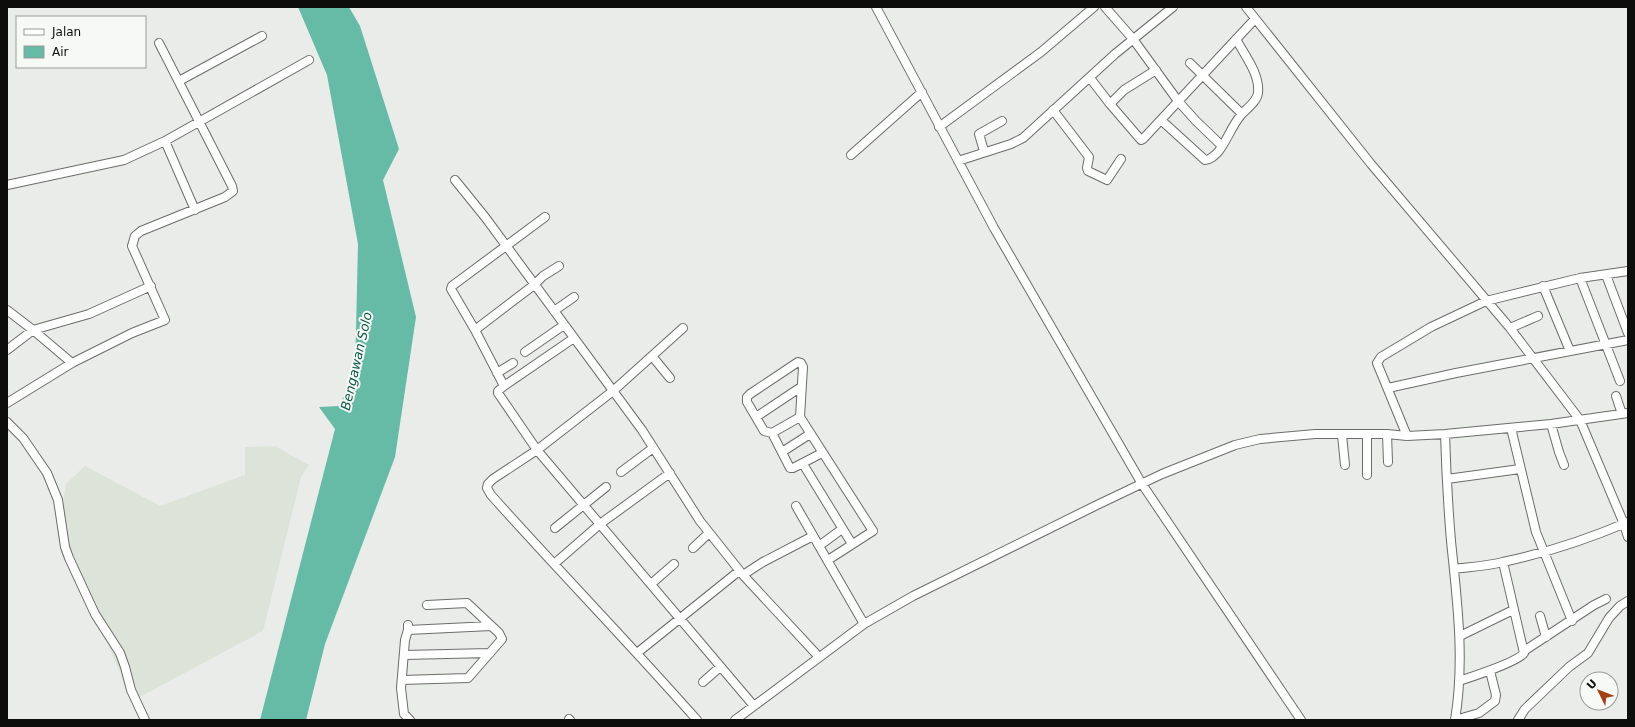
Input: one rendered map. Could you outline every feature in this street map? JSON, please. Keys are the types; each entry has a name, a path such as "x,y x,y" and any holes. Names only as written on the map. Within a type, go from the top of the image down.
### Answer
{"street":[{"path":"876,7 922,92 939,127 1028,288 1142,484 1300,720"},
{"path":"939,127 1035,57 1094,7"},
{"path":"1105,7 1133,39 1178,101 1222,146"},
{"path":"958,161 984,151 1018,141 1133,39 1173,7"},
{"path":"1246,7 1371,164 1510,328 1580,420 1626,523 1628,537"},
{"path":"1090,78 1140,140 1143,139 1255,19"},
{"path":"179,81 262,36"},
{"path":"1160,120 1205,160 1212,157 1222,146 1233,126 1256,99 1258,94 1258,86 1251,66 1236,39"},
{"path":"7,403 72,363 132,333 164,320 151,286 132,246 135,236 141,231 225,198 233,191 232,186 200,121 159,43"},
{"path":"7,185 124,160 165,141 309,60"},
{"path":"1190,63 1242,114"},
{"path":"1110,104 1124,90 1156,70"},
{"path":"851,155 922,92"},
{"path":"1053,110 1089,157 1087,168 1088,171 1107,180 1121,159"},
{"path":"984,151 979,134 1002,121"},
{"path":"165,141 195,210"},
{"path":"455,180 613,391 670,473 683,497 709,533 741,573 820,657"},
{"path":"504,386 475,330 451,290 451,287 545,217"},
{"path":"475,330 559,266"},
{"path":"1407,436 1377,365 1377,361 1381,357 1431,327 1486,301 1580,278 1628,271"},
{"path":"1606,275 1628,333"},
{"path":"1580,278 1620,380"},
{"path":"7,350 33,330 89,314 151,286"},
{"path":"1543,286 1570,351"},
{"path":"554,311 574,297"},
{"path":"7,310 72,363"},
{"path":"1510,328 1538,316"},
{"path":"525,352 564,325"},
{"path":"683,328 613,391 537,450 493,479 488,484 487,488 491,496 697,720"},
{"path":"574,338 504,386 498,391 498,393 537,450 754,706"},
{"path":"1388,388 1628,340"},
{"path":"652,356 670,378"},
{"path":"800,417 772,433 764,431 747,402 747,397 798,362 801,363 803,367 800,417 873,531 828,560"},
{"path":"497,373 513,363"},
{"path":"756,417 801,387"},
{"path":"735,720 864,624 884,612 962,571 1142,484 1208,455 1235,445 1260,439 1315,434 1387,434 1407,436 1445,434 1551,424 1625,414 1616,396"},
{"path":"7,422 23,438 47,473 58,500 65,547 69,558 95,614 120,653 144,720"},
{"path":"1551,424 1564,465"},
{"path":"1510,428 1543,552 1572,621"},
{"path":"772,433 790,468 803,464 822,453"},
{"path":"782,452 810,434"},
{"path":"1367,434 1367,475"},
{"path":"1387,434 1388,462"},
{"path":"1445,434 1447,479 1460,636 1459,681 1455,720 1479,713 1495,701 1496,695 1490,671"},
{"path":"1342,435 1345,465"},
{"path":"621,472 653,448"},
{"path":"803,464 852,544"},
{"path":"1447,479 1520,469"},
{"path":"554,564 600,524 670,473"},
{"path":"555,528 606,487"},
{"path":"796,506 864,624"},
{"path":"1454,569 1503,562 1543,552 1581,540 1626,523"},
{"path":"819,546 842,529"},
{"path":"693,548 709,533"},
{"path":"637,653 741,573 813,536"},
{"path":"1503,562 1513,610 1524,651"},
{"path":"651,584 674,564"},
{"path":"1459,681 1490,671 1522,656 1524,651 1572,621 1594,605 1606,599"},
{"path":"1518,720 1525,709 1570,667 1588,653 1609,618 1620,606 1628,601"},
{"path":"402,684 468,678 502,639 501,636 467,603 427,605"},
{"path":"1460,636 1513,610"},
{"path":"1540,616 1546,638"},
{"path":"410,720 404,714 402,684 405,640 408,627 491,626"},
{"path":"404,655 490,653"},
{"path":"703,682 720,667"}],"shaded area":[{"path":"275,446 309,465 301,477 263,631 132,701 59,529 66,484 85,466 160,506 245,475 245,447"}],"water":[{"name":"Bengawan Solo","path":"298,7 349,7 360,26 399,149 383,180 416,317 395,457 325,644 306,720 260,720 335,429 319,407 339,406 355,373 358,244 327,75"}]}
